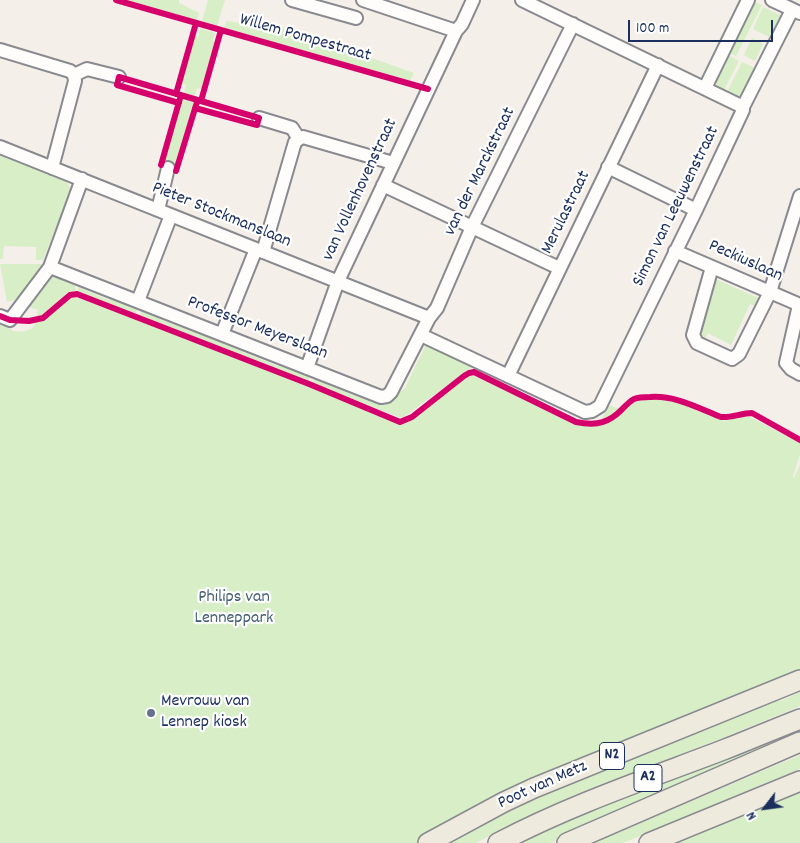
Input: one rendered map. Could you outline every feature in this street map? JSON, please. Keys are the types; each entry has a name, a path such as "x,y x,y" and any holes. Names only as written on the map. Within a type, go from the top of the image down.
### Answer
{"highway":[{"name":"Poot van Metz","path":"428,843 504,802 541,785 800,680"},
{"name":"Poot van Metz","path":"498,843 576,806 800,719"},
{"name":"A2","path":"566,843 800,742"},
{"path":"649,843 800,781"}],"street":[{"path":"292,0 356,18"},
{"path":"363,0 456,30"},
{"name":"van Vollenhovenstraat","path":"307,368 338,282 456,30 462,24 473,0"},
{"path":"522,0 743,107"},
{"path":"705,88 748,0"},
{"path":"772,0 796,11"},
{"name":"Simon van Leeuwenstraat","path":"508,376 585,412 592,411 600,406 696,210 743,107 796,11"},
{"name":"van der Marckstraat","path":"421,335 429,318 437,308 472,227 573,24"},
{"path":"0,50 70,71 74,75 75,81 52,168"},
{"name":"Merulastraat","path":"508,376 658,65"},
{"path":"74,75 87,69 119,77"},
{"path":"259,118 292,128 299,139"},
{"path":"222,334 260,250 295,142 303,137 393,163"},
{"name":"Pieter Stockmanslaan","path":"0,147 429,318"},
{"path":"158,210 169,168"},
{"path":"608,168 696,210"},
{"path":"0,316 10,320 50,266 82,179"},
{"path":"382,185 560,268"},
{"path":"712,267 693,335 697,343 732,359 739,354 770,292 800,196"},
{"path":"138,301 171,215"},
{"name":"Peckiuslaan","path":"675,251 799,305"},
{"name":"Professor Meyerslaan","path":"50,266 381,396 386,396 391,392 421,335"},
{"path":"799,305 786,363 791,369 800,374"},
{"path":"421,335 508,376"}],"green space":[{"path":"126,0 179,0 179,3 199,13 197,20"},
{"path":"208,0 225,0 217,26 202,21"},
{"path":"753,4 762,5 736,56 729,53"},
{"path":"763,7 782,16 774,33 771,32 769,37 753,29"},
{"path":"250,18 347,46 346,49 414,73 410,81 224,28 226,21 247,24"},
{"path":"200,28 215,33 213,40 216,42 202,89 197,88 195,96 184,93 186,85 181,83 194,36 198,37"},
{"path":"752,38 763,44 755,61 744,55"},
{"path":"728,55 739,61 724,90 717,85 716,80"},
{"path":"742,62 757,69 747,89 737,97 727,92"},
{"path":"182,99 194,103 176,165 164,162"},
{"path":"0,155 66,181 71,189 43,260 36,260 36,247 4,246 3,259 0,259"},
{"path":"0,264 42,264 22,294 15,300 7,302"},
{"path":"55,275 72,282 76,291 67,293 44,314 37,316 38,310 28,307"},
{"path":"715,279 761,299 757,307 750,304 731,345 708,333 704,341 700,339 698,332"},
{"path":"78,287 109,300 114,298 138,308 135,314 78,291"},
{"name":"Philips van Lenneppark","path":"75,297 400,423 413,419 465,378 473,375 577,425 599,426 608,405 624,410 636,401 655,399 678,403 724,421 748,416 800,443 800,454 793,477 800,465 800,675 561,770 525,782 494,796 458,816 418,843 0,843 0,324 17,332 33,328 35,322 44,320 67,300"},
{"path":"142,309 157,315 159,319 193,332 198,331 241,348 243,352 278,366 281,364 310,376 308,381 140,315"},
{"path":"426,344 472,367 404,417 312,384 315,377 326,384 360,398 364,396 378,401 389,401 405,388"},
{"path":"800,692 800,706 574,795 476,843 441,843 502,809 753,706 783,700"},
{"path":"800,726 800,735 551,843 512,843"},
{"path":"800,755 800,769 623,843 593,843"},
{"path":"800,788 800,843 667,843"}],"cycle path":[{"name":"Willem Pompestraat","path":"116,0 428,89"},
{"path":"176,94 196,23"},
{"path":"201,101 221,30"},
{"path":"179,103 117,85 119,77 259,118 257,125 195,108"},
{"path":"161,165 181,95"},
{"path":"176,171 197,102"},
{"path":"0,316 10,320 29,321 43,318 70,295 77,294 309,384 400,422 412,417 464,376 474,372 576,422 587,424 602,422 612,418 634,399 659,397 686,403 721,417 752,413 800,440"}],"place":[{"name":"Mevrouw van Lennep kiosk","path":"151,713"}]}
